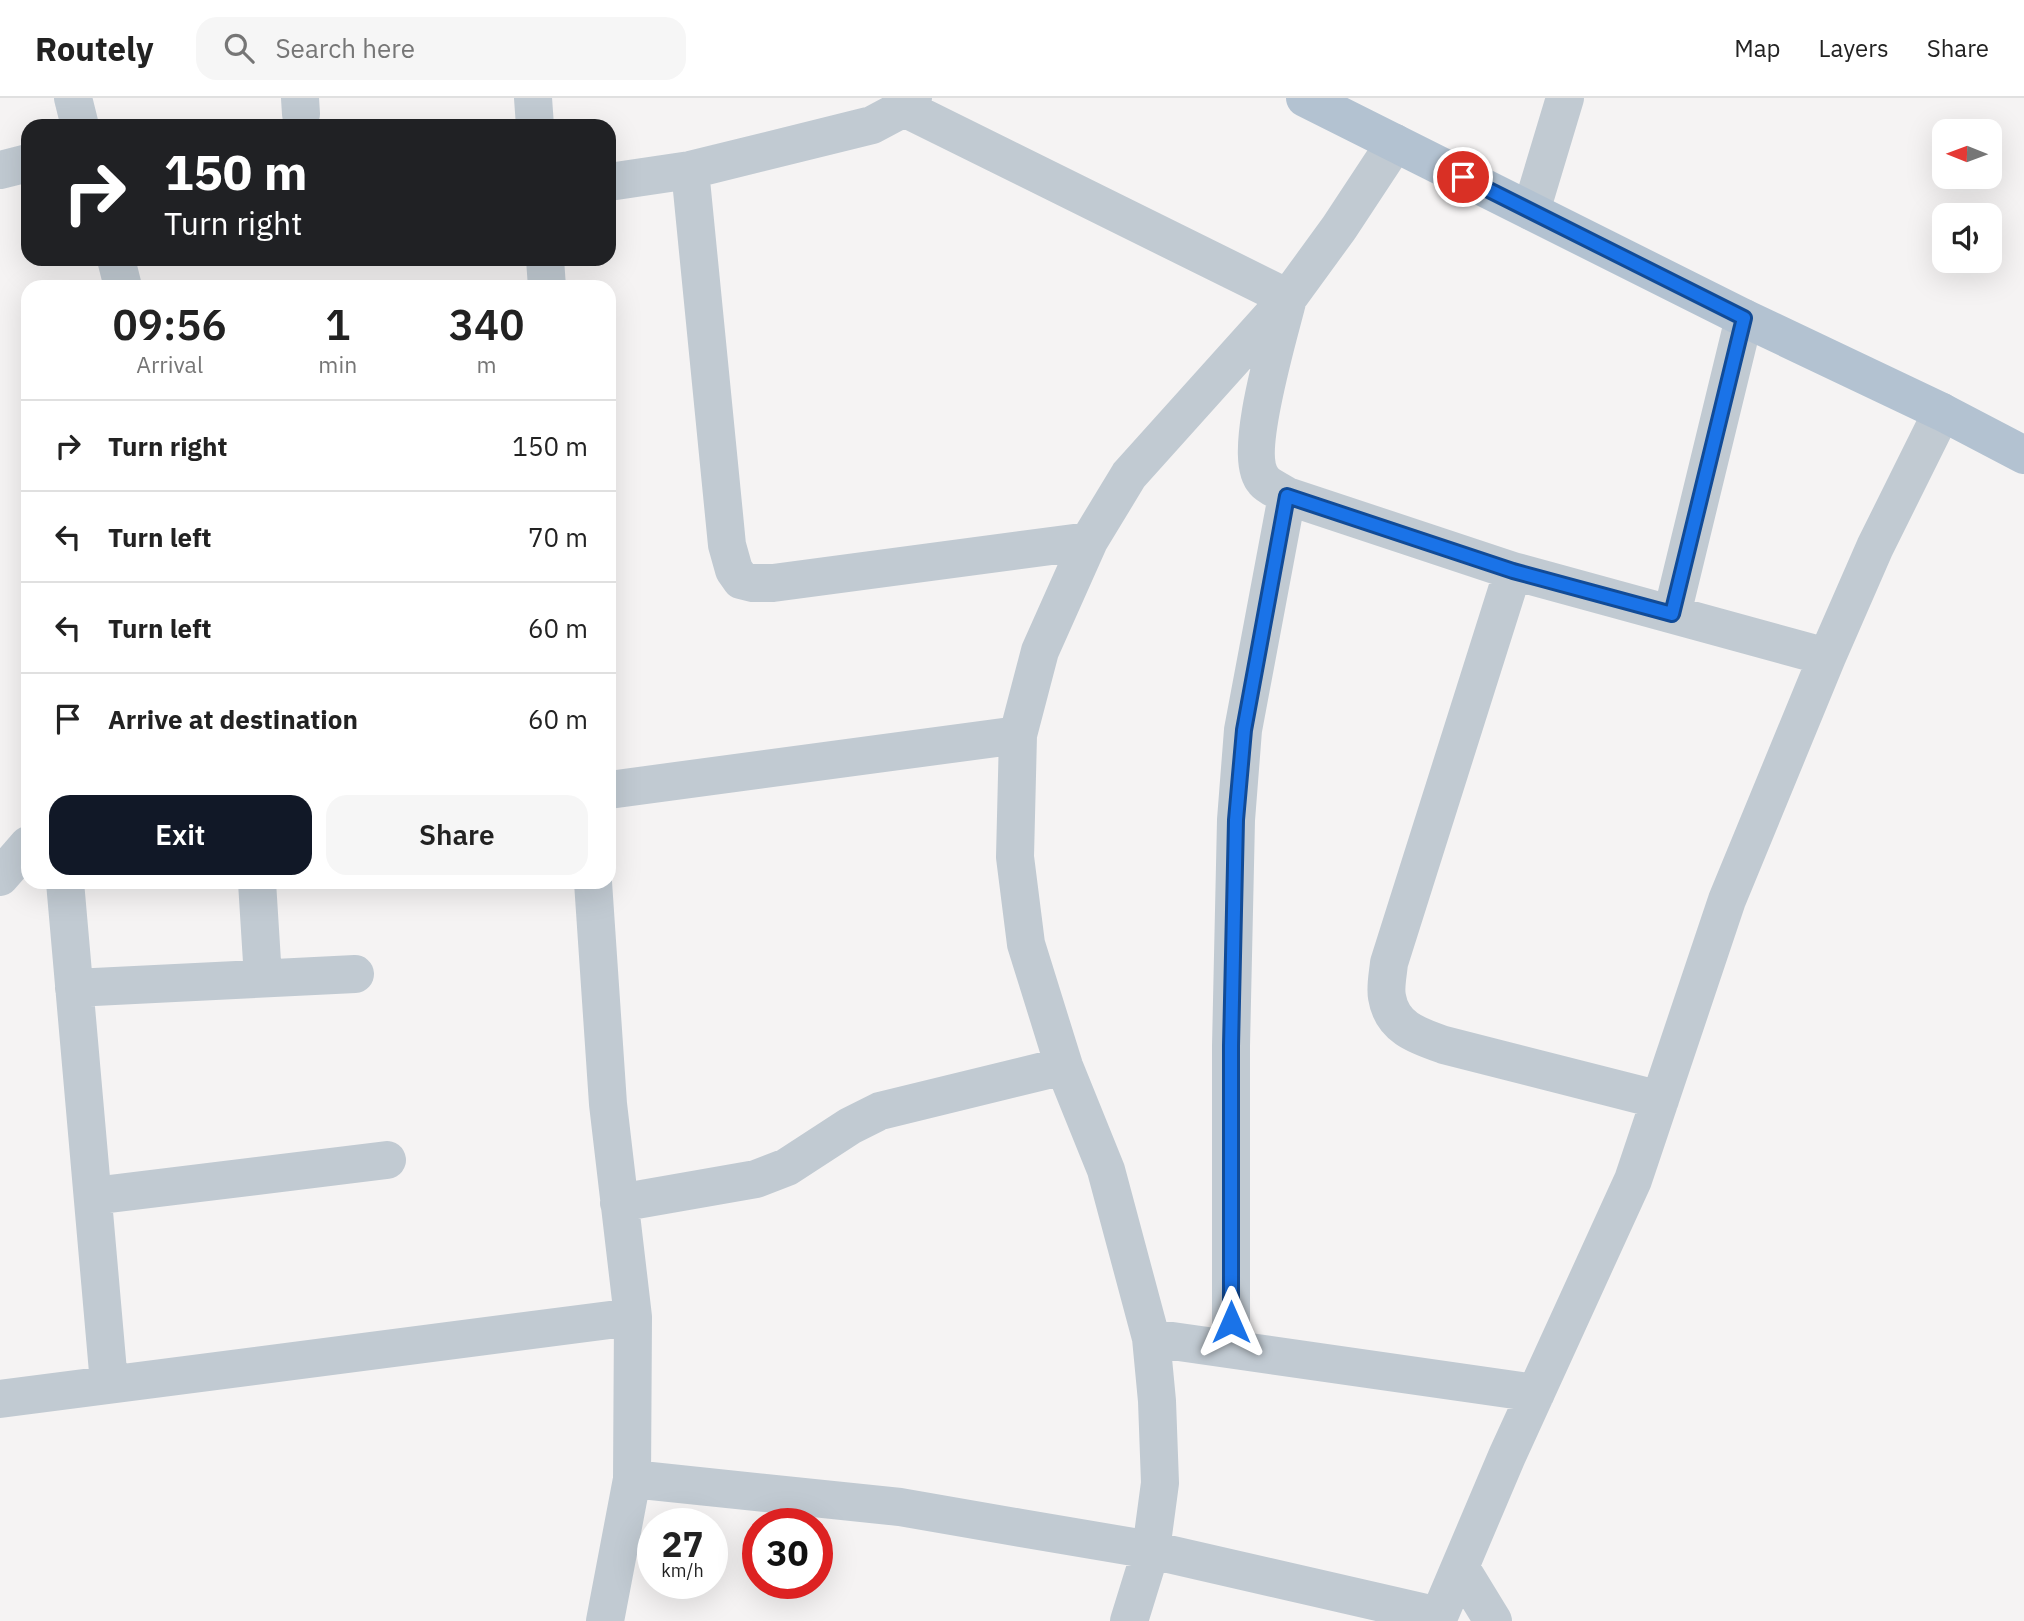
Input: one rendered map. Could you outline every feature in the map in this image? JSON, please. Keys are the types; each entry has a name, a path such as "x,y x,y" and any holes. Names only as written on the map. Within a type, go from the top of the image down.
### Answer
{"main road":[{"path":"1305,98 2024,455"}],"street":[{"path":"73,98 78,119"},
{"path":"533,98 534,119"},
{"path":"1531,211 1565,98"},
{"path":"616,182 690,170 872,125 908,103 1289,298"},
{"path":"1129,1621 1151,1550 1160,1483 1151,1338 1106,1170 1064,1066 1026,944 1015,858 1018,735 1040,651 1089,541 1129,475 1289,298 1395,143"},
{"path":"0,170 21,165"},
{"path":"690,170 727,545 734,570 741,580 773,583 1089,541"},
{"path":"1289,298 1258,424 1256,458 1263,480 1287,496 1513,571 1827,657"},
{"path":"1672,614 1744,318"},
{"path":"632,1479 900,1507 1151,1550 1438,1619 1633,1180 1727,900 1827,657 1875,547 1942,412"},
{"path":"1231,1349 1231,1046 1236,820 1244,730 1287,496"},
{"path":"1513,571 1389,963 1387,997 1395,1020 1411,1033 1444,1045 1660,1101"},
{"path":"616,789 1018,735"},
{"path":"0,877 21,853"},
{"path":"66,889 108,1383"},
{"path":"257,889 263,978"},
{"path":"593,889 608,1104 633,1317 632,1479 605,1621"},
{"path":"74,988 355,974"},
{"path":"620,1203 756,1179 787,1167 850,1126 880,1111 1064,1066"},
{"path":"93,1196 387,1160"},
{"path":"0,1398 633,1317"},
{"path":"1151,1338 1536,1394"},
{"path":"1460,1567 1493,1621"}],"route":[{"path":"1231,1322 1232,935 1236,820 1244,730 1287,496 1513,571 1672,614 1744,318 1463,177"}]}
